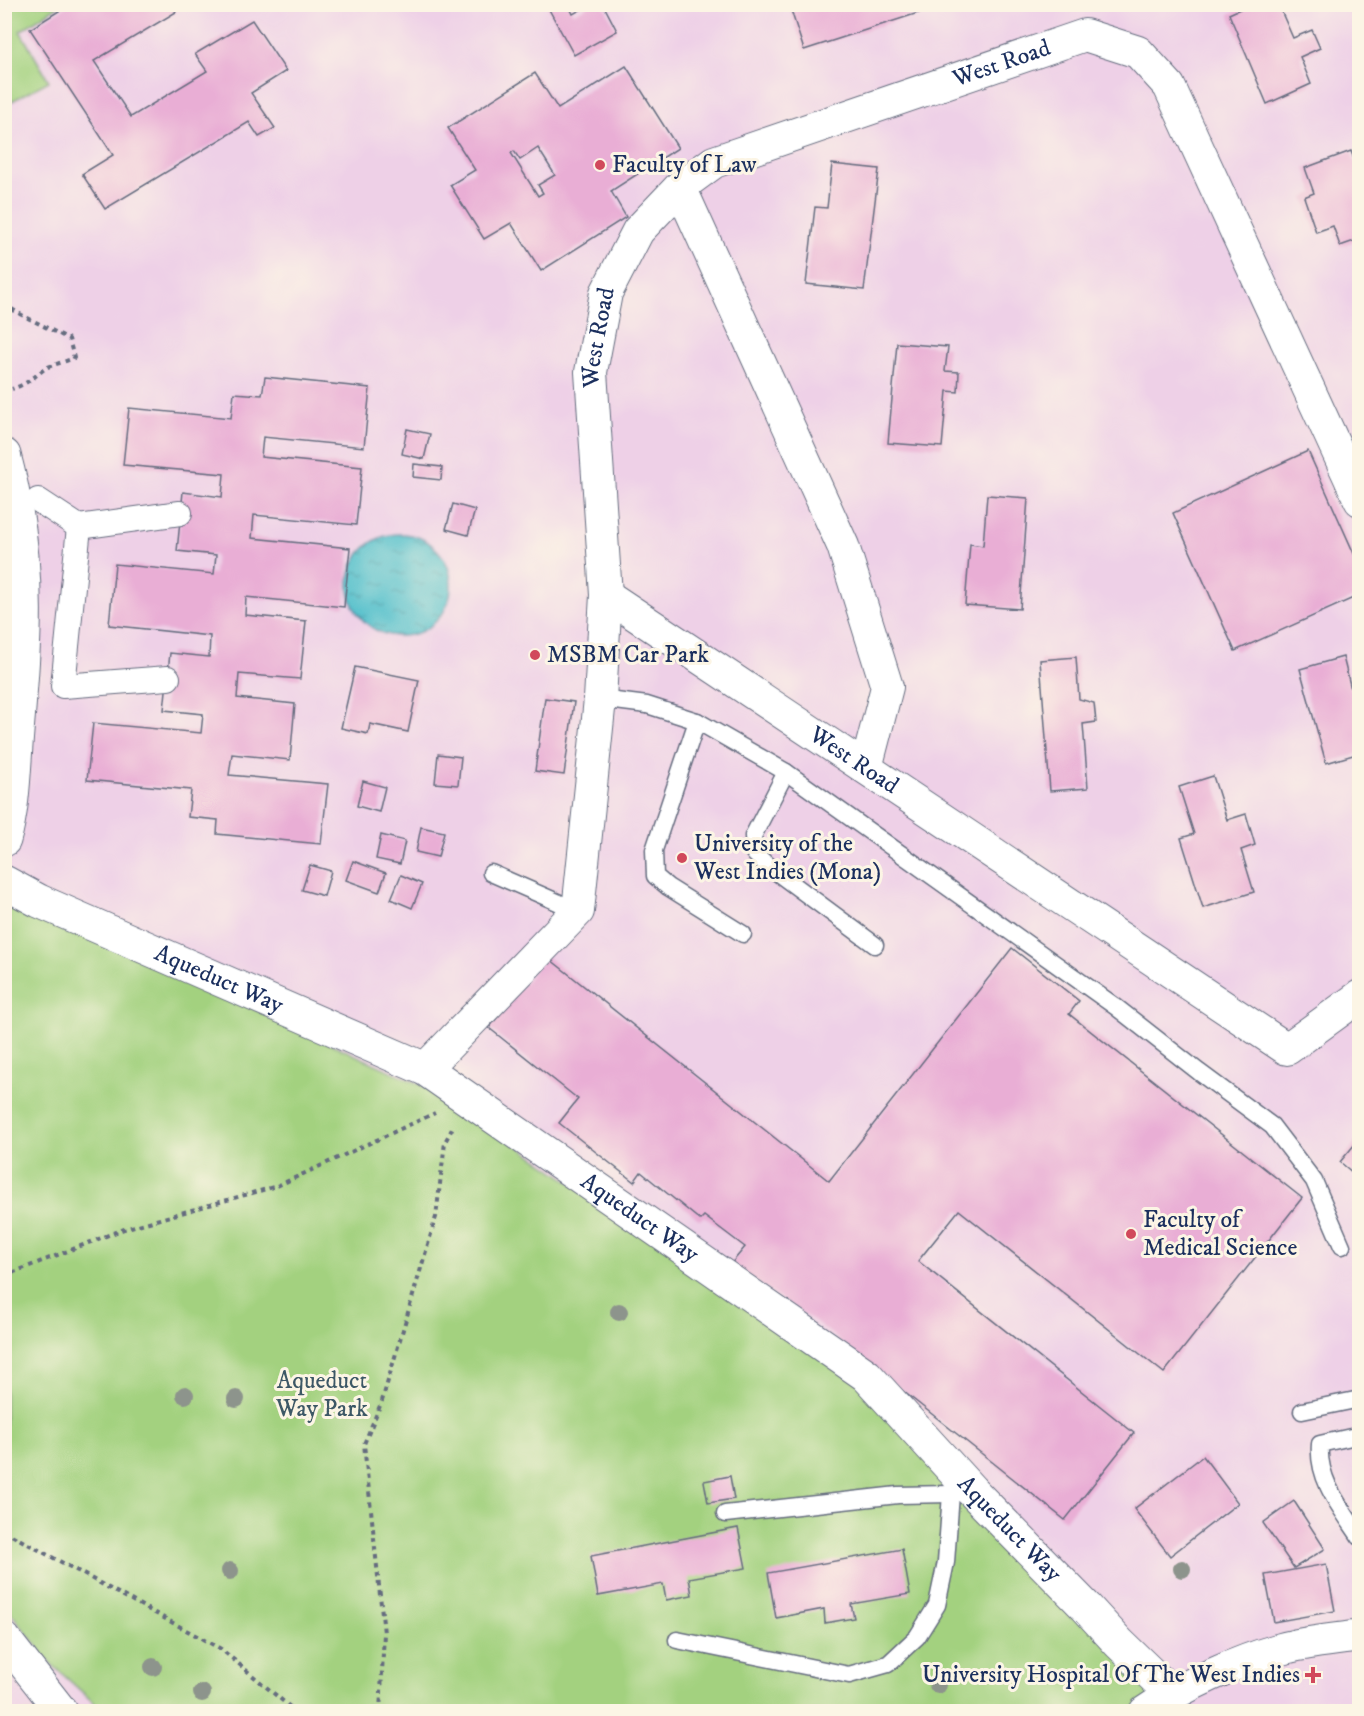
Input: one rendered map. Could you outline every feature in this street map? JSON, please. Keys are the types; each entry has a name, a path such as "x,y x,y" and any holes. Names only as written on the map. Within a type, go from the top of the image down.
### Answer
{"street":[{"name":"West Road","path":"1359,500 1169,86 1138,52 1085,35 714,162 680,187 638,231 606,293 591,372 606,595 1287,1049 1359,996"},
{"path":"680,187 843,546 887,687 866,768"},
{"path":"4,454 12,485 21,561 24,630 9,824 4,840"},
{"path":"38,500 79,526 180,513"},
{"path":"79,526 63,686 168,678"},
{"path":"425,1069 578,910 600,699 606,595"},
{"name":"Aqueduct Way","path":"4,882 39,901 425,1069 455,1105 866,1375 961,1492 1086,1607 1119,1643 1158,1705"},
{"path":"1158,1705 1225,1669 1282,1648 1359,1636"},
{"path":"4,1638 62,1712"}],"lane":[{"path":"600,699 647,705 697,721 786,771 1116,1007 1272,1126 1314,1181 1342,1246"},
{"path":"697,721 654,850 655,876 668,887 743,934"},
{"path":"786,771 753,836 754,853 767,866 875,945"},
{"path":"491,873 578,910"},
{"path":"1302,1411 1359,1399"},
{"path":"1359,1435 1320,1444 1318,1460 1325,1482 1359,1537"},
{"path":"677,1640 849,1675 888,1664 917,1637 937,1605 961,1492 898,1495 725,1514"}],"path":[{"path":"4,304 18,314 69,339 74,358 48,367 28,383 12,389"},
{"path":"4,1276 124,1229 277,1186 455,1105"},
{"path":"380,1712 384,1633 364,1444 382,1401 436,1217 445,1142 455,1105"},
{"path":"4,1532 220,1649 296,1712"}],"shaded area":[{"name":"University of the West Indies (Mona)","path":"5,5 1359,5 1359,1711 5,1712"}],"green space":[{"path":"5,4 60,5 20,31 49,81 5,105"},
{"name":"Aqueduct Way Park","path":"5,896 446,1096 862,1383 1156,1695 1129,1712 103,1711 48,1661 5,1605"}],"water":[{"path":"400,534 420,538 436,549 447,565 451,585 447,605 436,621 420,632 400,636 380,632 364,621 353,605 349,585 353,565 364,549 380,538"}],"building":[{"path":"70,4 171,4 176,12 94,61 131,117 207,71 195,54 252,20 286,71 251,93 275,128 259,137 249,122 105,209 82,174 113,155 30,29"},
{"path":"546,4 568,4 573,14 591,4 603,4 617,31 574,55"},
{"path":"789,4 943,4 943,5 804,50"},
{"path":"1251,4 1278,4 1293,38 1312,30 1320,48 1300,57 1311,84 1267,104 1229,14"},
{"name":"Faculty of Law","path":"626,66 678,148 611,191 626,217 541,271 511,223 484,239 450,185 475,170 448,128 535,73 558,109","holes":["538,148 555,175 538,185 543,193 538,196 511,153 514,151 520,160"]},
{"path":"1351,151 1360,175 1360,239 1340,246 1333,226 1316,232 1304,197 1314,193 1305,168"},
{"path":"832,164 879,169 864,290 806,284 815,207 827,208"},
{"path":"897,343 948,347 945,371 959,372 958,392 947,391 942,447 888,443"},
{"path":"265,377 370,388 364,447 263,437 261,457 362,467 356,525 254,515 252,538 350,548 344,607 246,597 245,615 306,621 300,679 239,674 237,698 295,704 290,760 232,754 229,775 328,784 321,844 217,834 218,820 188,817 191,790 87,780 93,723 201,733 203,714 164,710 170,653 209,657 210,636 109,625 115,564 214,574 216,555 177,551 183,492 222,497 224,474 123,465 129,408 231,418 234,393 262,395"},
{"path":"407,429 430,434 424,459 402,454"},
{"path":"1308,451 1360,567 1360,595 1235,651 1173,513"},
{"path":"414,464 442,467 441,480 413,477"},
{"path":"987,495 1028,498 1020,609 965,605 970,544 983,546"},
{"path":"453,504 475,510 468,535 446,529"},
{"path":"1076,657 1079,699 1094,703 1096,722 1083,724 1088,788 1050,791 1040,660"},
{"path":"1343,657 1351,689 1360,686 1360,753 1326,763 1300,669"},
{"path":"355,667 419,680 408,732 370,724 368,734 341,728"},
{"path":"545,698 574,702 564,775 535,771"},
{"path":"438,754 461,757 458,785 435,783"},
{"path":"1213,776 1227,820 1246,814 1255,845 1241,850 1254,892 1203,908 1181,838 1194,834 1179,787"},
{"path":"363,781 385,787 379,812 357,806"},
{"path":"421,827 444,832 438,857 416,852"},
{"path":"381,835 405,841 400,864 376,859"},
{"path":"353,861 386,873 379,892 346,880"},
{"path":"310,865 331,871 324,896 302,890"},
{"path":"401,875 422,884 412,908 391,899"},
{"name":"Faculty of Medical Science","path":"1012,948 1079,1001 1069,1014 1302,1198 1164,1373 959,1210 918,1261 1134,1433 1065,1520 820,1325 730,1265 745,1247 704,1216 700,1220 641,1172 634,1182 559,1123 578,1099 489,1028 546,956 829,1181"},
{"path":"1360,1138 1360,1179 1340,1162"},
{"path":"1203,1456 1238,1503 1170,1556 1134,1509"},
{"path":"730,1476 734,1499 708,1503 704,1481"},
{"path":"1294,1501 1325,1549 1294,1568 1263,1523"},
{"path":"738,1528 746,1568 689,1578 692,1595 666,1600 663,1584 598,1596 591,1556"},
{"path":"902,1549 910,1594 851,1604 854,1618 825,1623 824,1609 776,1618 768,1573"},
{"path":"1326,1564 1335,1611 1274,1622 1265,1575"}],"place":[{"name":"Faculty of Law","path":"600,165"},
{"name":"MSBM Car Park","path":"535,655"},
{"name":"University of the West Indies (Mona)","path":"682,858"},
{"name":"Faculty of Medical Science","path":"1131,1234"},
{"name":"University Hospital Of The West Indies","path":"1313,1675"}]}
